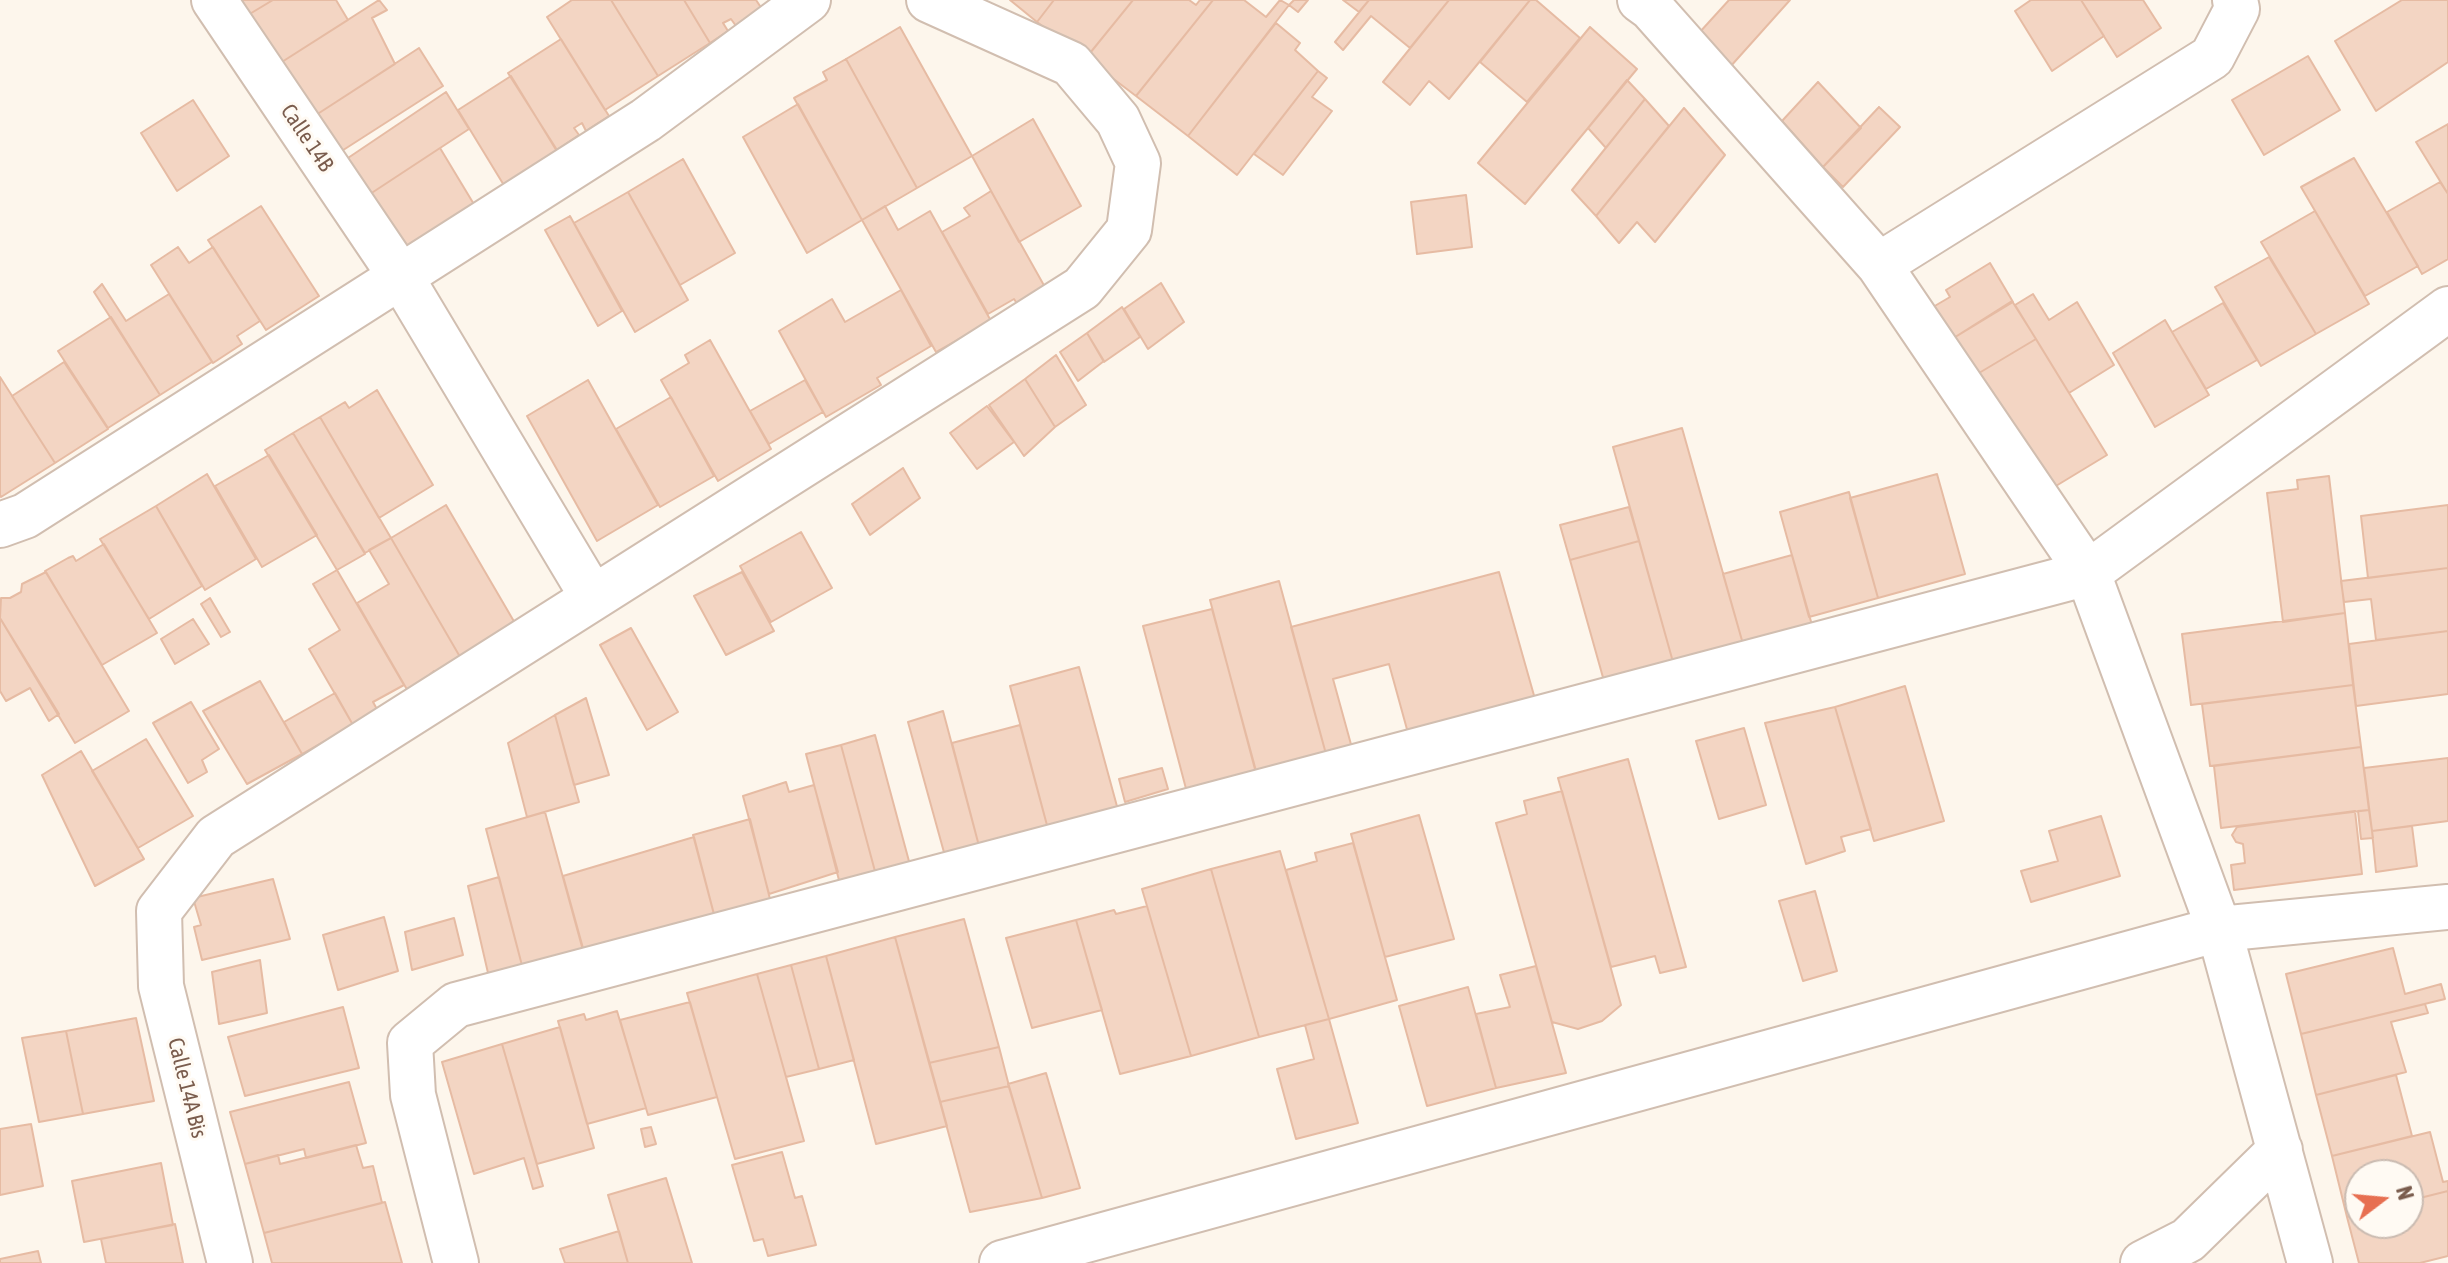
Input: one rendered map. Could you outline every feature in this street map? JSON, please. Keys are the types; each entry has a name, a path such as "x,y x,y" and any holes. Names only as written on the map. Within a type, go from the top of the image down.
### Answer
{"street":[{"name":"Calle 14B","path":"214,0 401,277 592,596"},
{"path":"0,525 25,516 646,120 808,0"},
{"path":"592,596 1082,288 1129,230 1138,163 1118,120 1071,64 929,0"},
{"path":"1879,265 2212,57 2237,9 2235,0"},
{"path":"1651,3 1879,265 2088,573 2219,929 2310,1263"},
{"path":"456,1263 413,1095 410,1043 456,1005 2088,573 2448,309"},
{"name":"Calle 14A Bis","path":"230,1263 161,986 159,911 216,837 592,596"},
{"path":"1002,1263 2219,929 2448,907"},
{"path":"2143,1263 2188,1240 2280,1150"}],"building":[{"path":"238,0 273,0 248,15"},
{"path":"273,0 336,0 348,20 274,67 248,15"},
{"path":"379,0 387,10 372,18 395,64 316,115 274,67"},
{"path":"572,0 611,0 658,76 605,110 547,17"},
{"path":"611,0 684,0 710,43 658,76"},
{"path":"684,0 756,0 762,9 736,26 731,19 723,23 728,31 710,43"},
{"path":"1010,0 1054,0 1037,22"},
{"path":"1054,0 1133,0 1086,58 1037,22"},
{"path":"1133,0 1189,0 1196,5 1200,0 1213,0 1136,96 1086,58"},
{"path":"1213,0 1244,0 1266,17 1280,0 1289,5 1188,136 1136,96"},
{"path":"1294,0 1308,0 1298,12 1289,5"},
{"path":"1343,0 1369,0 1359,12"},
{"path":"1369,0 1449,0 1410,48 1371,16 1343,50 1335,42"},
{"path":"1449,0 1530,0 1449,99 1429,81 1410,105 1383,82"},
{"path":"1530,0 1536,0 1580,38 1527,102 1480,62"},
{"path":"1729,0 1790,0 1730,67 1699,33"},
{"path":"2031,0 2081,0 2104,36 2052,71 2015,11"},
{"path":"2081,0 2143,0 2161,28 2117,57"},
{"path":"2402,0 2448,0 2448,62 2376,111 2335,41"},
{"path":"1276,23 1300,43 1295,50 1318,71 1237,175 1188,136"},
{"path":"900,27 972,156 917,188 846,59"},
{"path":"1590,27 1637,69 1525,204 1478,163"},
{"path":"561,39 609,116 586,131 582,123 574,128 579,135 557,150 508,73"},
{"path":"419,48 443,86 337,154 316,115"},
{"path":"2308,56 2340,110 2264,155 2232,100"},
{"path":"846,59 917,188 862,220 794,98 827,80 823,72"},
{"path":"1318,71 1327,78 1312,97 1332,111 1283,175 1254,154"},
{"path":"511,76 558,153 505,187 458,110"},
{"path":"1627,80 1645,99 1606,148 1588,128"},
{"path":"1818,82 1861,128 1823,167 1782,121"},
{"path":"446,92 469,129 364,198 342,162"},
{"path":"1645,99 1669,126 1596,216 1572,190"},
{"path":"193,100 229,156 177,191 141,133"},
{"path":"798,104 862,220 807,253 743,137"},
{"path":"1879,107 1900,127 1843,187 1823,167"},
{"path":"1684,108 1725,155 1655,242 1637,222 1619,243 1596,216"},
{"path":"1033,119 1081,206 1019,242 972,156"},
{"path":"2448,124 2448,194 2416,142"},
{"path":"440,148 475,206 400,255 364,198"},
{"path":"2354,158 2418,266 2365,296 2301,187"},
{"path":"683,159 735,253 680,285 628,192"},
{"path":"2440,182 2448,194 2448,259 2422,274 2387,212"},
{"path":"991,191 1046,289 1018,305 1014,299 988,314 942,232 970,216 964,208"},
{"path":"628,192 688,300 635,332 574,223"},
{"path":"1466,195 1472,247 1417,254 1411,202"},
{"path":"261,206 319,296 266,330 208,240"},
{"path":"885,206 898,230 930,211 991,321 936,352 862,220"},
{"path":"2315,211 2369,304 2316,334 2261,242"},
{"path":"570,216 622,311 598,326 545,230"},
{"path":"178,247 189,263 213,247 260,321 237,336 242,344 213,363 151,265"},
{"path":"2269,257 2316,334 2261,366 2215,287"},
{"path":"1990,263 2013,302 1952,339 1933,307 1950,297 1946,290"},
{"path":"1161,283 1184,322 1148,349 1124,309"},
{"path":"102,284 126,321 169,294 212,362 160,395 94,292"},
{"path":"901,290 931,346 877,378 881,385 826,417 779,331 832,299 845,322"},
{"path":"2033,294 2049,320 2077,302 2114,365 2069,393 2015,305"},
{"path":"2012,301 2036,339 1974,376 1952,339"},
{"path":"2223,303 2257,360 2206,389 2172,332"},
{"path":"1122,307 1140,337 1104,362 1087,333"},
{"path":"111,317 160,395 108,428 58,351"},
{"path":"2165,320 2209,395 2155,427 2113,353"},
{"path":"1087,333 1104,361 1078,381 1060,352"},
{"path":"2036,339 2107,455 2046,492 1974,376"},
{"path":"710,340 771,449 718,481 661,380 689,363 685,355"},
{"path":"1056,355 1086,405 1055,427 1025,379"},
{"path":"64,362 108,429 55,463 12,396"},
{"path":"0,377 55,463 1,497 0,495"},
{"path":"1025,379 1055,427 1024,456 989,405"},
{"path":"588,380 658,505 597,541 527,416"},
{"path":"805,380 823,412 769,444 750,411"},
{"path":"377,390 433,485 379,518 320,417 345,402 349,408"},
{"path":"671,397 714,476 660,507 616,429"},
{"path":"987,406 1014,442 977,469 950,433"},
{"path":"320,417 391,538 365,553 293,433"},
{"path":"1682,428 1743,644 1673,662 1613,447"},
{"path":"293,433 365,554 337,570 265,450"},
{"path":"269,455 317,535 262,567 215,486"},
{"path":"903,468 920,498 870,535 852,504"},
{"path":"207,474 256,559 205,590 156,506"},
{"path":"1937,474 1965,574 1878,598 1850,498"},
{"path":"2329,476 2345,613 2283,622 2267,493 2298,489 2297,480"},
{"path":"1849,492 1878,598 1809,617 1780,512"},
{"path":"446,505 519,630 463,662 391,538"},
{"path":"2448,505 2448,568 2368,578 2361,516"},
{"path":"156,506 202,586 149,619 100,539"},
{"path":"1629,507 1639,541 1570,560 1560,525"},
{"path":"801,532 832,588 771,622 740,566"},
{"path":"391,538 463,662 437,673 434,671 409,693 357,603 389,584 369,550"},
{"path":"1639,541 1673,662 1604,681 1570,560"},
{"path":"104,544 157,633 102,665 45,571 73,556 76,561"},
{"path":"1792,555 1812,625 1743,644 1723,574"},
{"path":"2448,568 2448,631 2376,640 2371,599 2344,602 2341,581"},
{"path":"337,570 404,685 373,702 378,711 353,725 309,649 340,630 313,584"},
{"path":"46,572 129,711 75,743 0,618 1,598 10,598 21,592 22,584"},
{"path":"742,572 774,631 726,655 694,596"},
{"path":"1499,572 1535,699 1408,733 1389,664 1333,679 1352,748 1326,754 1291,627"},
{"path":"1279,581 1326,754 1256,773 1210,600"},
{"path":"210,598 230,632 221,637 201,604"},
{"path":"1212,609 1259,782 1189,800 1143,626"},
{"path":"2345,613 2353,685 2191,705 2182,634"},
{"path":"0,618 59,714 49,721 30,688 6,701 0,691"},
{"path":"193,619 209,644 175,664 161,639"},
{"path":"631,628 678,712 647,730 600,645"},
{"path":"2448,631 2448,694 2356,706 2349,644"},
{"path":"1079,667 1118,810 1048,829 1010,686"},
{"path":"260,681 302,754 247,784 203,711"},
{"path":"2353,685 2361,747 2210,766 2202,704"},
{"path":"1905,686 1944,821 1874,841 1835,707"},
{"path":"335,693 353,725 302,754 284,722"},
{"path":"586,698 609,775 574,785 555,715"},
{"path":"191,702 219,749 202,760 207,772 188,783 153,723"},
{"path":"1835,707 1871,829 1841,837 1845,851 1806,864 1765,723"},
{"path":"943,711 979,846 945,856 908,722"},
{"path":"555,715 579,802 527,817 508,743"},
{"path":"1020,725 1048,829 979,846 952,743"},
{"path":"1744,728 1766,805 1719,819 1696,741"},
{"path":"875,735 910,865 876,875 841,745"},
{"path":"146,739 193,816 138,848 92,771"},
{"path":"841,745 876,875 840,884 806,754"},
{"path":"2361,747 2369,810 2221,828 2214,766"},
{"path":"81,751 144,859 95,886 42,775"},
{"path":"2448,758 2448,821 2372,831 2364,768"},
{"path":"1628,759 1686,967 1660,973 1655,956 1611,967 1558,778"},
{"path":"1162,768 1168,789 1125,802 1119,779"},
{"path":"786,782 789,792 814,785 838,872 769,894 743,796"},
{"path":"1562,791 1621,1005 1602,1021 1578,1029 1552,1022 1496,823 1527,814 1524,801"},
{"path":"2369,810 2373,838 2361,839 2358,811"},
{"path":"2355,811 2362,874 2234,890 2231,865 2245,863 2243,844 2236,842 2232,835 2237,827"},
{"path":"545,812 584,954 524,973 486,829"},
{"path":"1419,815 1454,939 1385,957 1351,834"},
{"path":"2101,816 2120,876 2031,902 2021,871 2058,861 2049,831"},
{"path":"750,819 770,899 716,922 693,835"},
{"path":"2412,826 2417,866 2376,872 2372,831"},
{"path":"694,837 716,922 586,959 563,876"},
{"path":"1353,843 1397,1000 1329,1019 1286,870 1317,861 1315,853"},
{"path":"1280,851 1329,1019 1259,1037 1211,869"},
{"path":"1211,869 1259,1037 1191,1056 1142,889"},
{"path":"499,877 525,977 491,986 468,886"},
{"path":"273,879 290,939 202,960 194,927 201,925 193,898"},
{"path":"1815,891 1837,971 1803,981 1779,901"},
{"path":"1147,906 1191,1056 1120,1074 1076,920 1114,910 1116,914"},
{"path":"384,917 398,971 338,990 323,935"},
{"path":"454,918 463,955 412,970 405,932"},
{"path":"964,919 999,1047 929,1063 895,937"},
{"path":"1076,920 1102,1010 1032,1028 1006,938"},
{"path":"895,937 947,1126 876,1144 826,956"},
{"path":"2393,948 2405,994 2441,984 2445,999 2301,1034 2286,974"},
{"path":"826,956 854,1060 819,1069 791,965"},
{"path":"260,960 267,1013 219,1024 212,972"},
{"path":"791,965 819,1069 786,1077 757,974"},
{"path":"1536,966 1566,1073 1496,1088 1476,1014 1510,1007 1500,975"},
{"path":"757,974 804,1141 735,1159 687,993"},
{"path":"1468,987 1496,1088 1427,1106 1399,1006"},
{"path":"690,1002 717,1097 648,1115 620,1020"},
{"path":"2425,1004 2428,1013 2391,1022 2406,1072 2316,1095 2301,1034"},
{"path":"343,1007 359,1068 245,1096 228,1037"},
{"path":"617,1011 646,1108 587,1124 558,1021 584,1014 586,1020"},
{"path":"136,1018 154,1101 83,1114 66,1031"},
{"path":"1329,1019 1358,1123 1296,1139 1277,1069 1314,1059 1305,1025"},
{"path":"560,1027 594,1148 537,1164 502,1044"},
{"path":"66,1031 83,1114 39,1122 22,1038"},
{"path":"502,1044 543,1186 533,1189 524,1158 474,1174 442,1062"},
{"path":"999,1047 1009,1086 940,1102 929,1063"},
{"path":"1046,1073 1080,1188 1042,1198 1008,1084"},
{"path":"2396,1075 2412,1136 2332,1156 2316,1095"},
{"path":"349,1082 366,1143 306,1158 304,1149 245,1164 230,1112"},
{"path":"1009,1086 1042,1198 970,1212 940,1102"},
{"path":"31,1124 43,1186 0,1195 0,1129"},
{"path":"651,1127 656,1144 645,1147 641,1129"},
{"path":"2430,1132 2443,1182 2448,1181 2448,1191 2424,1197 2424,1159 2344,1159 2344,1205 2332,1156"},
{"path":"356,1145 363,1168 373,1166 382,1203 264,1233 245,1164 278,1155 280,1164"},
{"path":"782,1152 795,1198 802,1196 816,1245 768,1256 763,1239 754,1241 732,1165"},
{"path":"161,1163 173,1225 84,1242 72,1181"},
{"path":"666,1178 692,1263 628,1263 608,1195"},
{"path":"2448,1191 2448,1256 2420,1263 2359,1263 2353,1239 2424,1239 2424,1197"},
{"path":"385,1202 402,1263 272,1263 264,1233"},
{"path":"175,1224 183,1263 106,1263 101,1239"},
{"path":"619,1231 628,1263 565,1263 560,1249"},
{"path":"38,1251 41,1263 0,1263 0,1259"}]}
